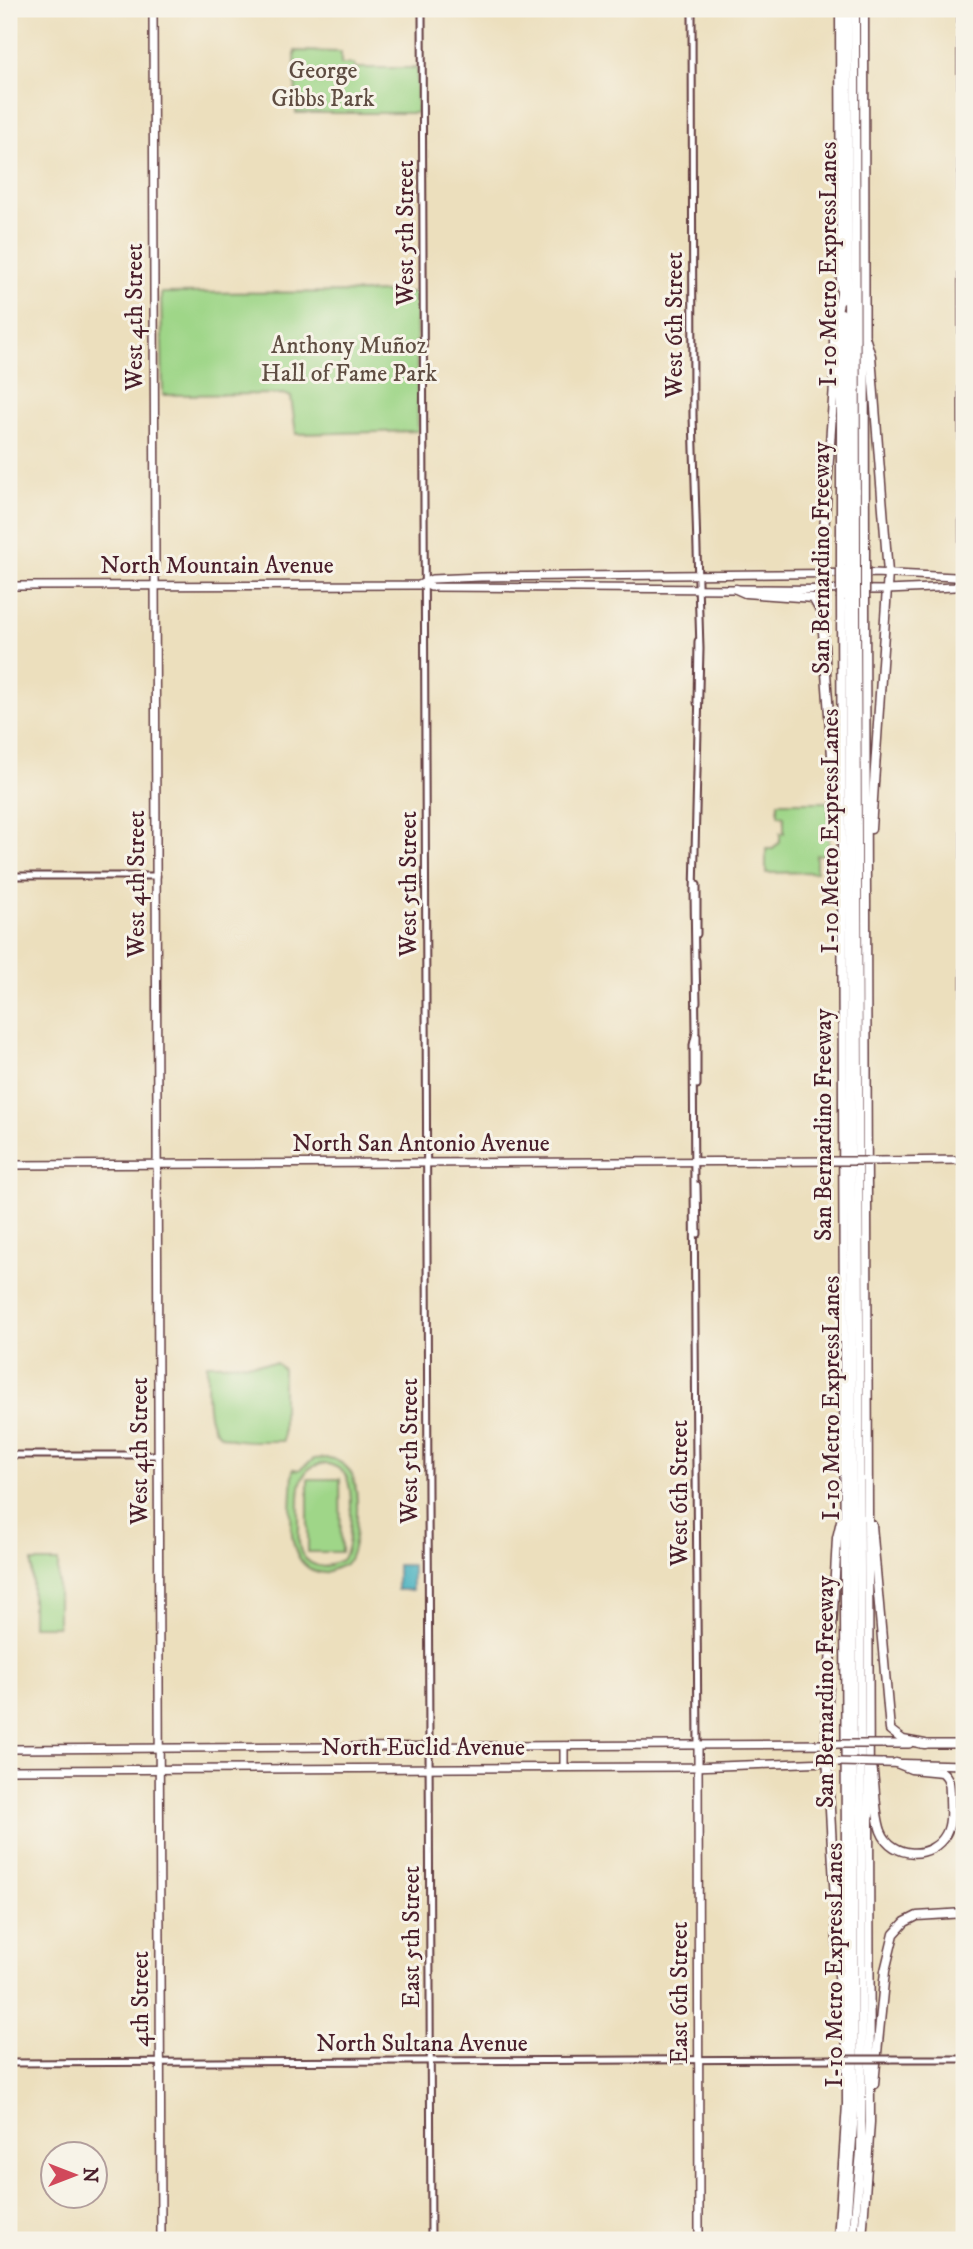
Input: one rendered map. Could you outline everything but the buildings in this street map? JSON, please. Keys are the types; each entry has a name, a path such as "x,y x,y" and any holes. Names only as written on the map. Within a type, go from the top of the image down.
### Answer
{"highway":[{"name":"San Bernardino Freeway","path":"840,9 840,420 866,761 870,2122 862,2240"},
{"name":"I-10 Metro ExpressLanes","path":"847,9 853,566"},
{"name":"I-10 Metro ExpressLanes","path":"853,566 858,387 855,9"},
{"name":"San Bernardino Freeway","path":"838,2240 846,2149 847,2052 841,673 853,600 853,566 865,444 864,9"},
{"path":"841,294 834,324 834,385 820,573 836,809 836,854 841,866"},
{"path":"865,337 871,356 888,573 872,801 871,886 866,905"},
{"path":"840,420 849,377"},
{"path":"858,387 865,444"},
{"path":"736,589 745,593 813,598 821,613"},
{"name":"I-10 Metro ExpressLanes","path":"845,2240 854,2111 850,796 853,600"},
{"name":"I-10 Metro ExpressLanes","path":"853,600 858,817 862,2080 860,2175 853,2240"},
{"path":"841,673 850,796"},
{"path":"858,817 866,761"},
{"path":"867,1486 890,1730 895,1737 925,1744"},
{"path":"845,1505 837,1538 827,1762 842,2024 847,2052"},
{"path":"868,1750 876,1786 880,1827 885,1838 905,1852 927,1851 940,1842 948,1829 949,1780 942,1772 911,1769 897,1763"},
{"path":"870,2122 882,1989 891,1938 905,1922 917,1916 964,1913"}],"main road":[{"name":"West 4th Street","path":"153,9 160,1759"},
{"path":"961,9 964,581"},
{"name":"North Mountain Avenue","path":"425,584 432,579 820,573 888,573 955,577 964,581"},
{"path":"553,586 559,577 571,586"},
{"name":"North Mountain Avenue","path":"9,586 425,584 431,587 887,590 955,587 964,581"},
{"name":"North San Antonio Avenue","path":"9,1165 964,1160"},
{"name":"North Euclid Avenue","path":"9,1749 964,1744"},
{"name":"East 6th Street","path":"698,1745 699,2240"},
{"path":"564,1746 564,1767"},
{"name":"4th Street","path":"160,1759 161,2240"},
{"name":"North Euclid Avenue","path":"9,1770 699,1767 827,1762 964,1765"}],"street":[{"name":"West 5th Street","path":"422,9 429,1759"},
{"name":"West 6th Street","path":"692,9 698,587 695,873 699,921 695,957 699,1070 694,1223 698,1745"},
{"path":"964,724 964,1064"},
{"path":"9,876 157,876"},
{"path":"9,1455 159,1455"},
{"name":"East 5th Street","path":"429,1759 431,2240"},
{"name":"North Sultana Avenue","path":"9,2063 964,2059"}],"green space":[{"name":"George Gibbs Park","path":"295,51 341,52 341,64 354,64 355,68 417,68 417,113 296,113"},
{"name":"Anthony Muñoz Hall of Fame Park","path":"416,292 418,431 296,434 291,397 284,394 163,395 161,293"},
{"path":"778,802 829,802 829,854 816,855 816,872 766,873 766,849 773,849 780,842 780,833 784,833 784,816 778,815"},
{"path":"276,1363 283,1369 283,1441 239,1440 225,1437 216,1431 208,1408 207,1364"},
{"path":"329,1458 344,1465 351,1473 356,1492 355,1533 350,1556 346,1564 324,1573 310,1569 300,1560 294,1547 292,1532 293,1469 299,1470 314,1459","holes":["328,1464 341,1470 349,1483 351,1519 348,1544 342,1560 324,1567 309,1562 300,1550 299,1493 304,1475 309,1469"]},
{"path":"308,1479 340,1479 341,1552 308,1552"},
{"path":"32,1562 58,1562 58,1626 32,1626"}],"water":[{"path":"397,1565 412,1565 412,1590 397,1590"}]}
